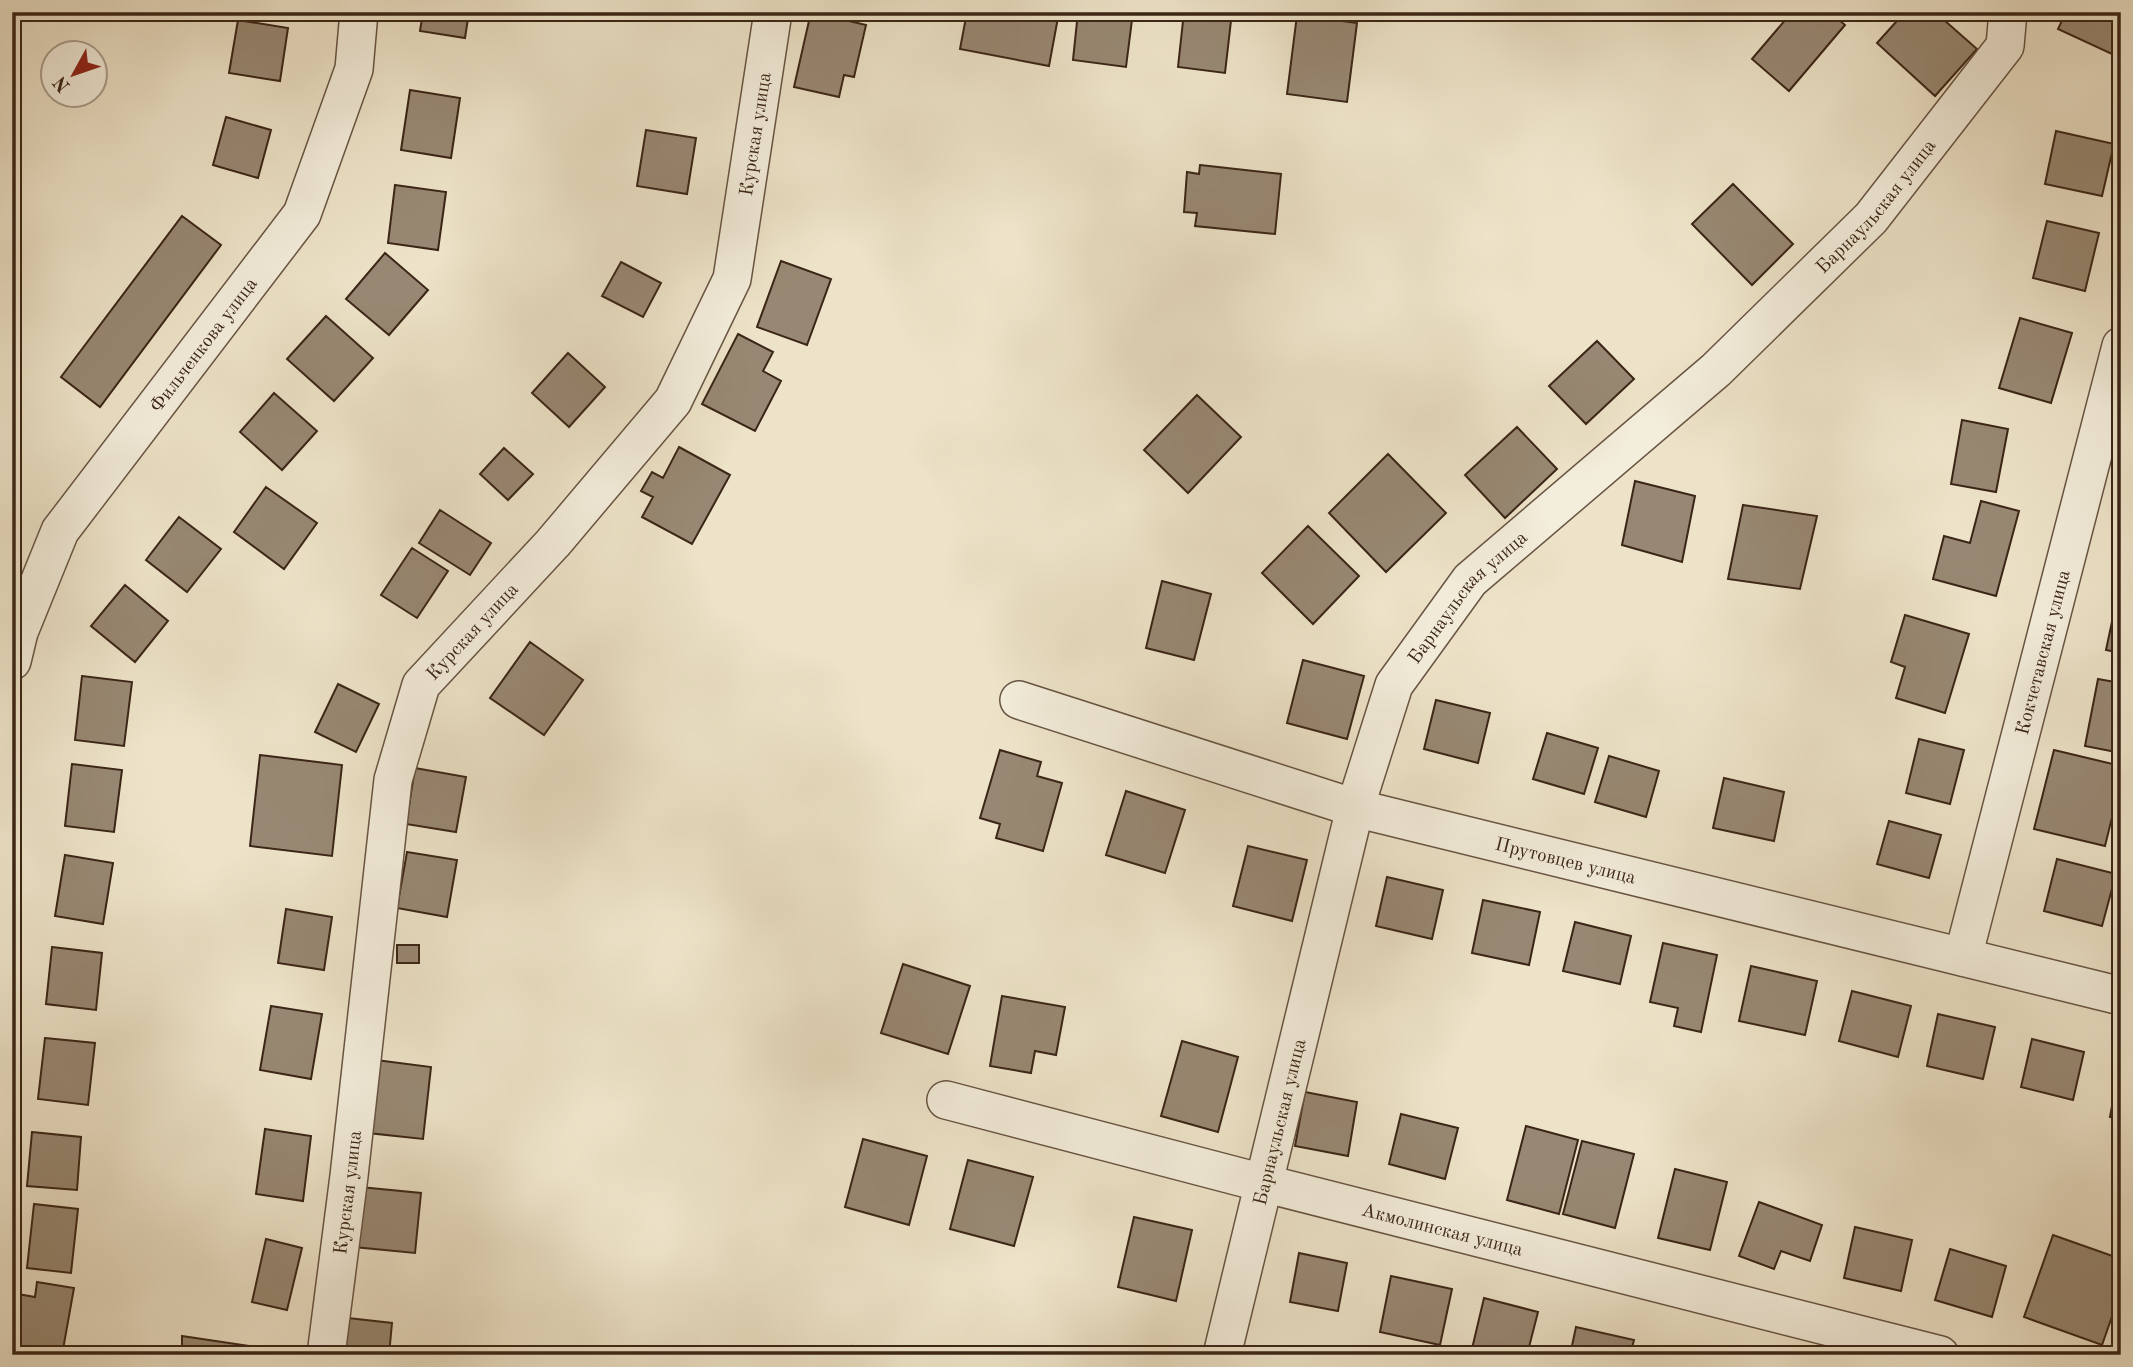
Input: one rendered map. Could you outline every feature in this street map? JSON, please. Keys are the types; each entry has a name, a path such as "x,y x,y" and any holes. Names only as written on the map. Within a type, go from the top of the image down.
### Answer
{"street":[{"name":"Фильченкова улица","path":"12,661 19,632 60,531 302,214 354,69 359,12"},
{"name":"Курская улица","path":"326,1355 349,1176 393,780 421,685 553,543 673,401 732,279 773,12"},
{"name":"Барнаульская улица","path":"1222,1355 1355,808 1394,685 1470,580 1716,370 1871,218 2005,46 2008,12"},
{"name":"Кокчетавская улица","path":"1963,957 2121,346"},
{"name":"Прутовцев улица","path":"1020,700 1355,808 2121,996"},
{"name":"Акмолинская улица","path":"946,1100 1264,1184 1940,1355"}],"building":[{"path":"423,12 469,12 465,38 420,31"},
{"path":"811,12 866,25 854,77 844,75 839,97 794,87"},
{"path":"967,12 1059,12 1049,66 960,49"},
{"path":"1078,12 1133,12 1126,67 1073,60"},
{"path":"1184,12 1232,12 1225,73 1178,67"},
{"path":"1792,12 1830,12 1845,25 1789,91 1752,59"},
{"path":"1905,12 1935,12 1977,49 1935,96 1877,43"},
{"path":"2066,12 2121,12 2121,39 2114,55 2058,29"},
{"path":"1297,15 1357,23 1347,102 1287,94"},
{"path":"238,20 288,28 280,81 229,73"},
{"path":"410,90 460,98 451,158 401,150"},
{"path":"226,117 271,130 258,178 213,165"},
{"path":"646,130 696,138 687,194 637,186"},
{"path":"2056,131 2114,144 2102,196 2045,184"},
{"path":"1200,165 1281,174 1275,234 1195,226 1197,213 1184,212 1187,172 1199,174"},
{"path":"1733,184 1793,244 1752,285 1692,224"},
{"path":"395,185 446,192 438,250 388,243"},
{"path":"182,216 221,245 100,407 61,377"},
{"path":"2047,221 2099,233 2085,291 2033,278"},
{"path":"385,253 428,290 389,335 346,299"},
{"path":"781,261 831,279 807,345 757,327"},
{"path":"621,262 661,283 643,317 602,296"},
{"path":"326,316 373,358 334,401 287,359"},
{"path":"2020,318 2072,333 2051,403 1999,388"},
{"path":"738,334 773,352 763,371 781,381 755,431 702,404"},
{"path":"1597,341 1634,379 1586,424 1549,386"},
{"path":"568,353 605,387 569,427 532,393"},
{"path":"274,393 317,431 282,470 240,432"},
{"path":"1197,395 1241,437 1188,493 1144,450"},
{"path":"1962,420 2008,429 1996,492 1951,484"},
{"path":"1517,427 1557,469 1505,518 1465,475"},
{"path":"679,447 730,475 692,544 642,517 653,497 641,491 652,472 663,478"},
{"path":"504,448 533,474 508,500 480,474"},
{"path":"1388,454 1446,513 1386,572 1329,513"},
{"path":"1635,481 1695,496 1682,562 1622,545"},
{"path":"266,487 317,523 284,569 234,532"},
{"path":"1981,501 2019,511 1996,596 1933,579 1944,536 1970,543"},
{"path":"1743,505 1817,516 1800,589 1728,579"},
{"path":"440,510 491,543 470,575 419,543"},
{"path":"179,517 221,549 187,592 146,560"},
{"path":"1308,526 1359,576 1313,624 1262,573"},
{"path":"412,548 448,571 417,618 381,595"},
{"path":"1162,581 1211,594 1194,660 1146,648"},
{"path":"2121,584 2121,653 2106,650"},
{"path":"125,585 168,621 135,662 91,626"},
{"path":"1905,615 1969,634 1945,713 1896,698 1905,667 1891,662"},
{"path":"530,642 583,680 544,735 490,698"},
{"path":"1303,660 1364,676 1347,739 1287,723"},
{"path":"82,676 132,682 124,746 75,740"},
{"path":"2098,679 2121,683 2121,753 2085,746"},
{"path":"338,684 379,704 356,752 315,732"},
{"path":"1436,700 1490,713 1478,763 1424,749"},
{"path":"1547,733 1598,748 1584,794 1533,779"},
{"path":"1919,739 1964,750 1950,804 1906,793"},
{"path":"1000,750 1041,762 1037,776 1062,783 1043,851 996,838 1000,824 980,818"},
{"path":"2054,750 2121,766 2121,781 2105,846 2034,829"},
{"path":"260,755 342,765 332,856 250,846"},
{"path":"1609,756 1659,771 1646,817 1595,802"},
{"path":"72,764 122,770 114,832 65,826"},
{"path":"415,768 466,777 456,832 406,824"},
{"path":"1724,778 1784,792 1774,841 1713,828"},
{"path":"1126,791 1185,810 1165,873 1106,855"},
{"path":"1889,821 1941,835 1929,878 1877,864"},
{"path":"1248,846 1307,860 1292,921 1233,906"},
{"path":"407,852 457,860 447,917 397,908"},
{"path":"65,855 113,863 103,924 55,916"},
{"path":"2057,859 2116,874 2102,926 2044,911"},
{"path":"1387,877 1443,890 1432,939 1376,926"},
{"path":"1483,900 1540,912 1529,965 1472,953"},
{"path":"286,909 332,917 324,970 278,963"},
{"path":"1575,922 1631,936 1620,984 1563,971"},
{"path":"1663,943 1717,955 1701,1032 1674,1026 1678,1008 1650,1002"},
{"path":"397,945 419,945 419,963 397,963"},
{"path":"52,947 102,953 96,1010 46,1004"},
{"path":"903,964 970,986 948,1054 881,1033"},
{"path":"1751,966 1817,981 1805,1035 1739,1021"},
{"path":"1852,991 1911,1006 1898,1057 1839,1041"},
{"path":"1002,996 1065,1007 1056,1055 1035,1051 1031,1073 990,1066"},
{"path":"271,1006 322,1014 311,1079 260,1070"},
{"path":"1938,1014 1995,1027 1983,1079 1927,1066"},
{"path":"45,1038 95,1043 88,1105 38,1099"},
{"path":"2032,1039 2084,1052 2073,1100 2021,1087"},
{"path":"1182,1041 1238,1057 1218,1132 1161,1116"},
{"path":"376,1060 431,1067 423,1139 368,1133"},
{"path":"2121,1063 2121,1119 2110,1117"},
{"path":"1305,1092 1357,1102 1348,1156 1295,1146"},
{"path":"1401,1114 1458,1128 1445,1179 1389,1164"},
{"path":"1526,1126 1578,1140 1559,1214 1507,1200"},
{"path":"265,1129 311,1136 303,1201 256,1194"},
{"path":"32,1132 81,1137 77,1190 27,1186"},
{"path":"863,1139 927,1156 909,1225 845,1207"},
{"path":"1582,1141 1634,1154 1615,1228 1563,1214"},
{"path":"968,1160 1033,1177 1014,1246 950,1229"},
{"path":"1675,1169 1727,1182 1710,1250 1658,1238"},
{"path":"360,1187 421,1193 415,1253 354,1247"},
{"path":"1759,1202 1822,1225 1810,1261 1781,1251 1774,1269 1739,1256"},
{"path":"34,1204 78,1209 71,1273 27,1268"},
{"path":"1134,1217 1192,1230 1176,1301 1118,1287"},
{"path":"1855,1227 1912,1240 1901,1291 1844,1278"},
{"path":"2053,1235 2121,1259 2121,1291 2102,1345 2024,1317"},
{"path":"266,1239 302,1248 287,1310 252,1302"},
{"path":"1950,1249 2006,1266 1992,1317 1935,1300"},
{"path":"1299,1253 1347,1263 1338,1311 1290,1302"},
{"path":"1391,1276 1452,1289 1440,1345 1380,1332"},
{"path":"37,1282 74,1288 62,1355 13,1355 19,1319 12,1318 12,1293 35,1297"},
{"path":"1484,1298 1538,1312 1527,1355 1471,1353"},
{"path":"348,1318 392,1323 389,1355 344,1355"},
{"path":"1576,1327 1634,1340 1630,1355 1570,1355"},
{"path":"182,1336 262,1348 261,1355 182,1355"},
{"path":"852,1346 881,1355 850,1355"}]}
